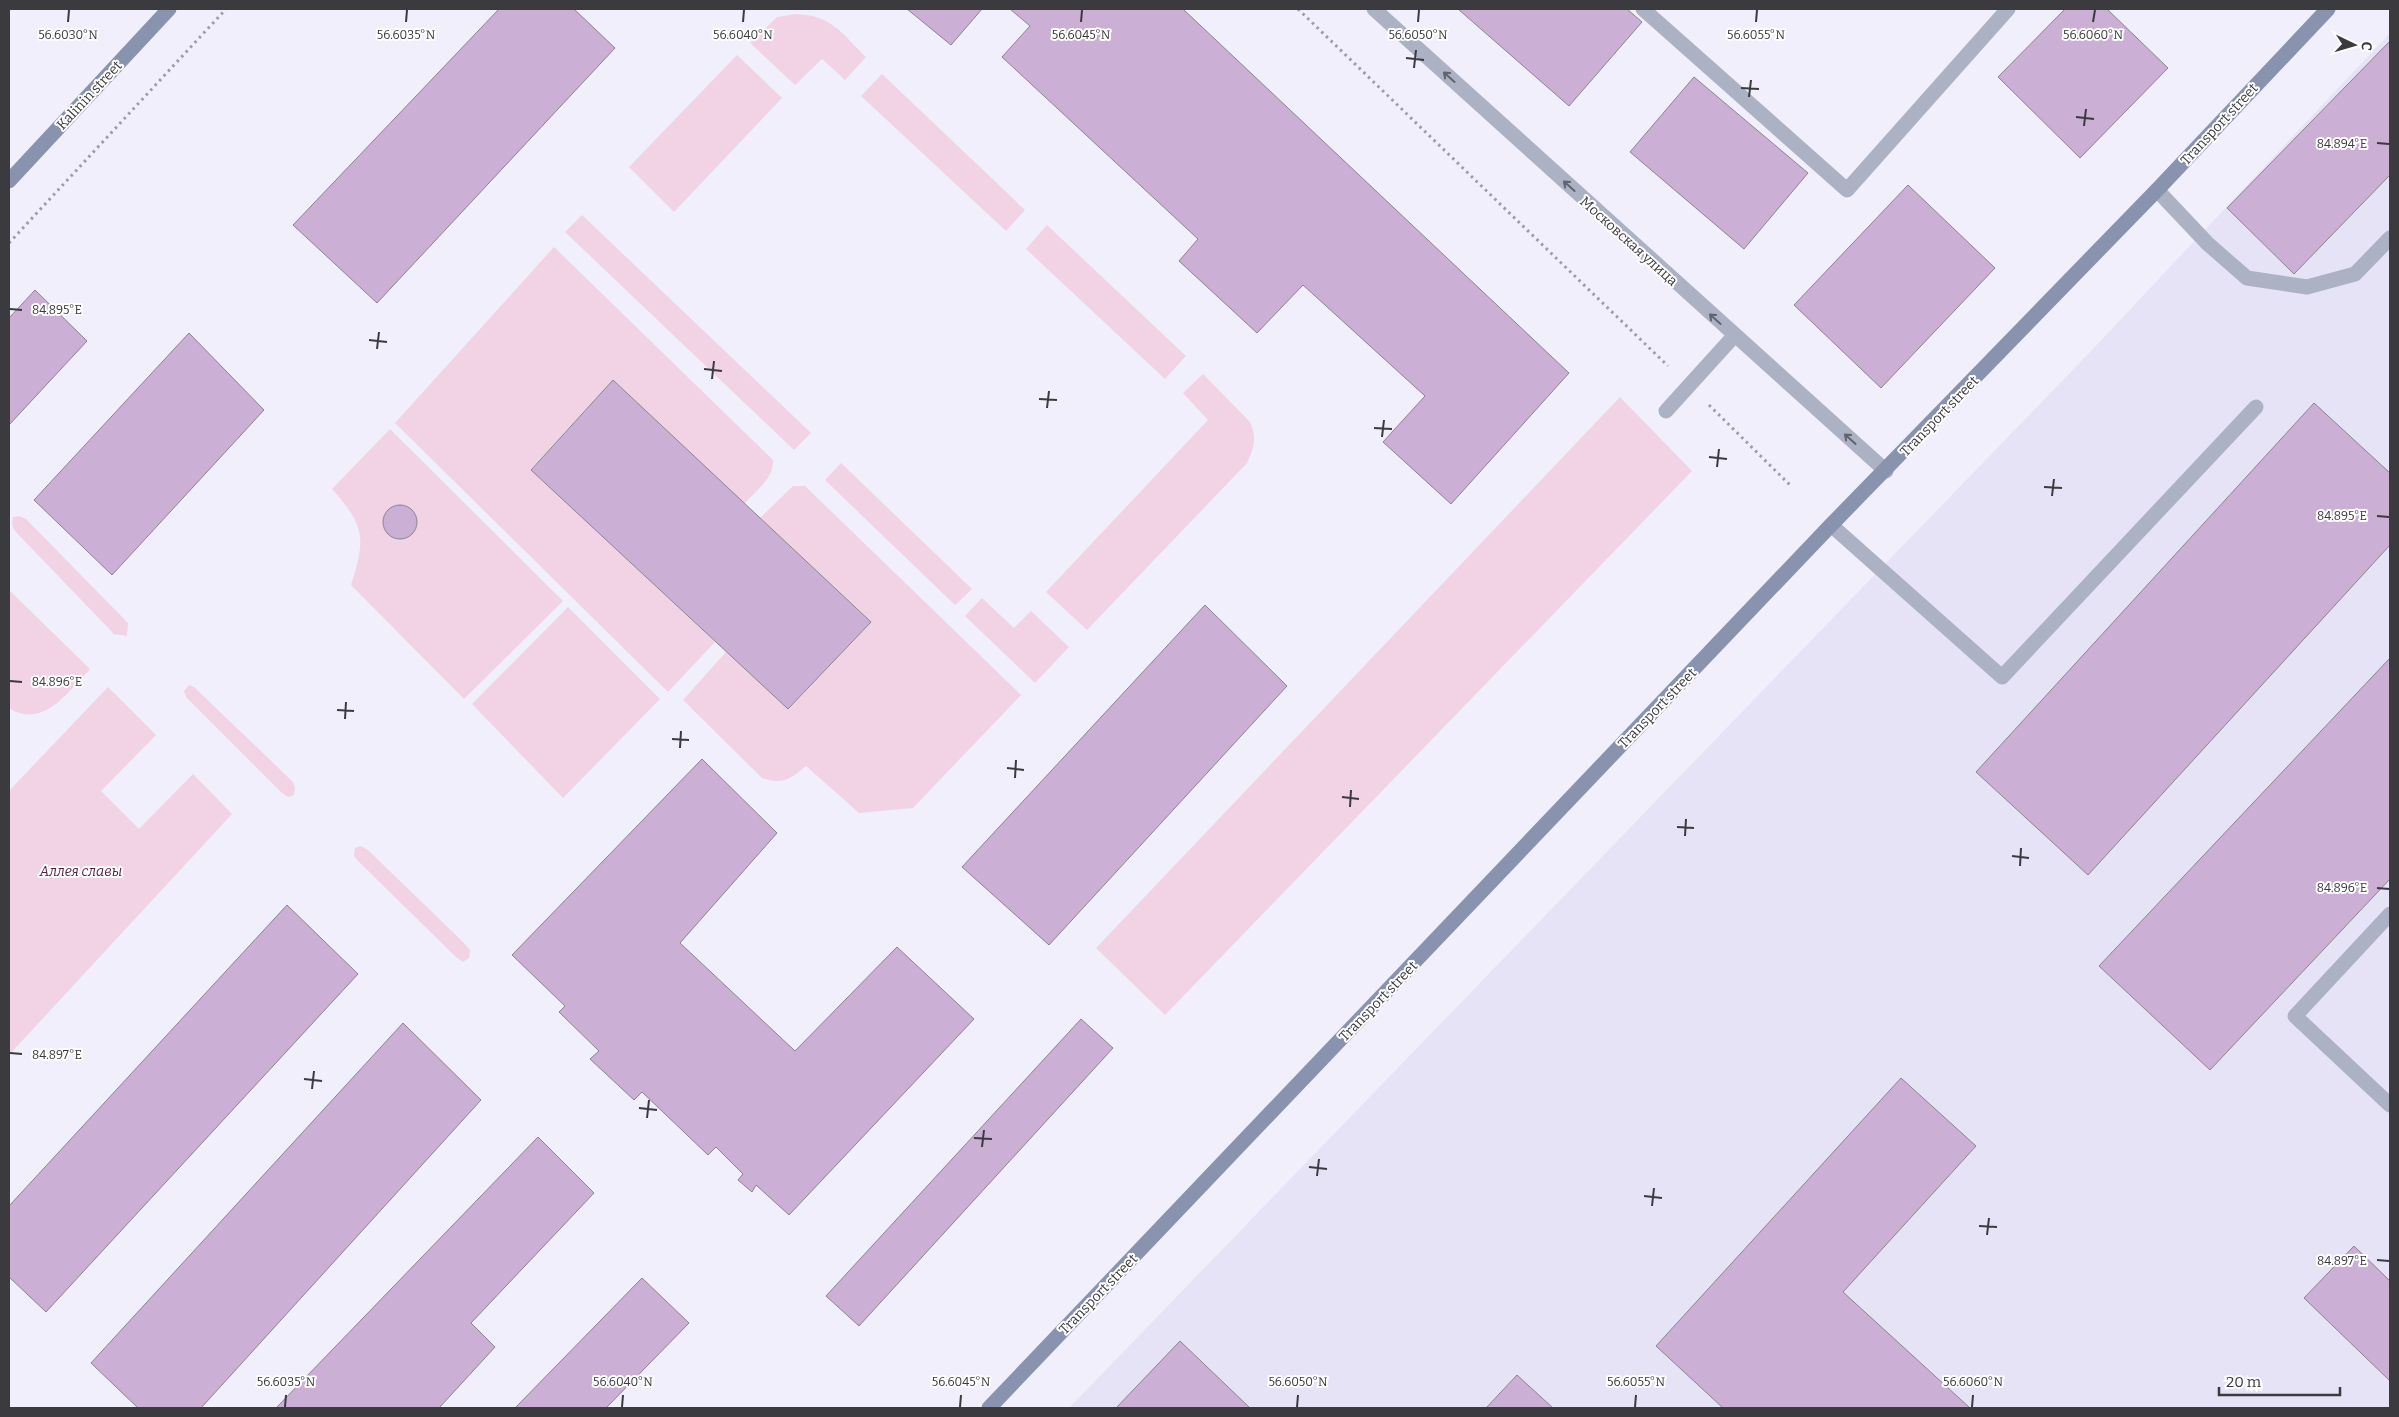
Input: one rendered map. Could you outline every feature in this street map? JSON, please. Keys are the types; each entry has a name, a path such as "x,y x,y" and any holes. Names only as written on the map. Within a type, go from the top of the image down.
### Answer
{"street":[{"name":"Kalinin street","path":"9,182 169,9"},
{"name":"Московская улица","path":"1374,9 1734,336 1886,471"},
{"path":"1643,9 1847,190 2008,9"},
{"name":"Transport street","path":"989,1408 1831,525 1886,471 2157,190 2328,9"},
{"path":"2157,190 2208,244 2247,278 2307,286 2355,274 2390,238"},
{"path":"1666,411 1734,336"},
{"path":"1831,525 2002,677 2256,407"},
{"path":"2390,914 2295,1016 2390,1105"}],"path":[{"path":"9,243 226,9"},
{"path":"1298,9 1791,486"}],"shaded area":[{"path":"2390,33 2390,1408 1069,1408 2090,352"}],"green space":[{"path":"796,14 808,15 828,22 836,27 866,57 845,80 822,59 795,85 750,43 777,17"},
{"path":"737,55 782,98 674,212 629,167"},
{"path":"882,74 1025,210 1006,231 861,96"},
{"path":"582,215 811,433 794,450 565,232"},
{"path":"1047,225 1186,356 1165,379 1026,249"},
{"path":"554,247 773,460 771,473 744,504 613,380 531,469 715,642 668,692 395,423"},
{"path":"1203,374 1250,422 1254,442 1247,463 1087,630 1046,592 1208,420 1183,393"},
{"path":"1620,397 1692,471 1165,1015 1096,948"},
{"path":"390,429 563,601 464,699 351,585 359,555 360,533 351,513 332,489"},
{"path":"841,463 972,589 955,605 825,480"},
{"path":"793,486 805,486 1021,695 913,808 859,813 806,766 791,777 781,781 762,778 683,700 726,652 789,709 871,622 760,518"},
{"path":"19,516 26,519 128,623 127,636 114,634 14,530 12,524 13,517"},
{"path":"9,590 90,669 54,705 44,711 33,714 21,714 9,708"},
{"path":"982,598 1014,628 1031,611 1069,647 1035,683 965,616"},
{"path":"568,607 660,699 563,798 472,704"},
{"path":"189,685 194,687 293,782 294,795 288,797 282,793 186,697 184,691"},
{"name":"Аллея славы","path":"108,687 156,735 101,791 139,829 193,774 232,814 9,1055 9,791"},
{"path":"361,846 368,850 464,943 470,950 469,958 463,962 456,957 357,860 354,856 355,848"}],"building":[{"path":"499,9 574,9 615,48 377,303 293,225"},
{"path":"907,9 982,9 951,45"},
{"path":"1010,9 1183,9 1569,373 1451,504 1383,442 1425,396 1303,285 1257,333 1179,261 1198,239 1002,57 1030,26"},
{"path":"1458,9 1627,9 1642,22 1569,106"},
{"path":"2065,9 2107,9 2168,68 2080,158 1998,77"},
{"path":"2390,41 2390,175 2294,274 2227,208"},
{"path":"1694,77 1808,173 1744,249 1630,152"},
{"path":"1908,185 1995,268 1881,388 1794,305"},
{"path":"35,290 87,341 9,425 9,318"},
{"path":"189,333 264,410 112,575 34,500"},
{"path":"613,380 871,622 788,709 531,470"},
{"path":"2314,403 2390,473 2390,545 2088,875 1976,772"},
{"path":"400,505 407,506 412,510 416,515 416,529 412,534 407,538 400,539 393,538 388,534 384,529 383,522 384,515 388,510 393,506"},
{"path":"1205,605 1287,686 1049,945 962,867"},
{"path":"2390,658 2390,879 2210,1070 2099,966"},
{"path":"702,759 777,833 680,943 795,1051 897,947 974,1019 789,1215 756,1185 752,1192 738,1180 743,1174 716,1147 708,1155 642,1092 634,1100 590,1059 599,1051 559,1012 565,1006 512,955"},
{"path":"287,905 358,974 46,1312 9,1277 9,1206"},
{"path":"1081,1019 1113,1048 859,1326 826,1296"},
{"path":"403,1023 481,1100 201,1408 138,1408 91,1363"},
{"path":"1901,1078 1976,1146 1843,1292 1970,1408 1723,1408 1656,1346"},
{"path":"538,1137 594,1193 471,1323 495,1347 439,1408 276,1408"},
{"path":"2354,1246 2390,1281 2390,1381 2304,1298"},
{"path":"642,1278 689,1323 606,1408 515,1408"},
{"path":"1180,1341 1250,1408 1116,1408"},
{"path":"1517,1375 1553,1408 1486,1408"}]}
